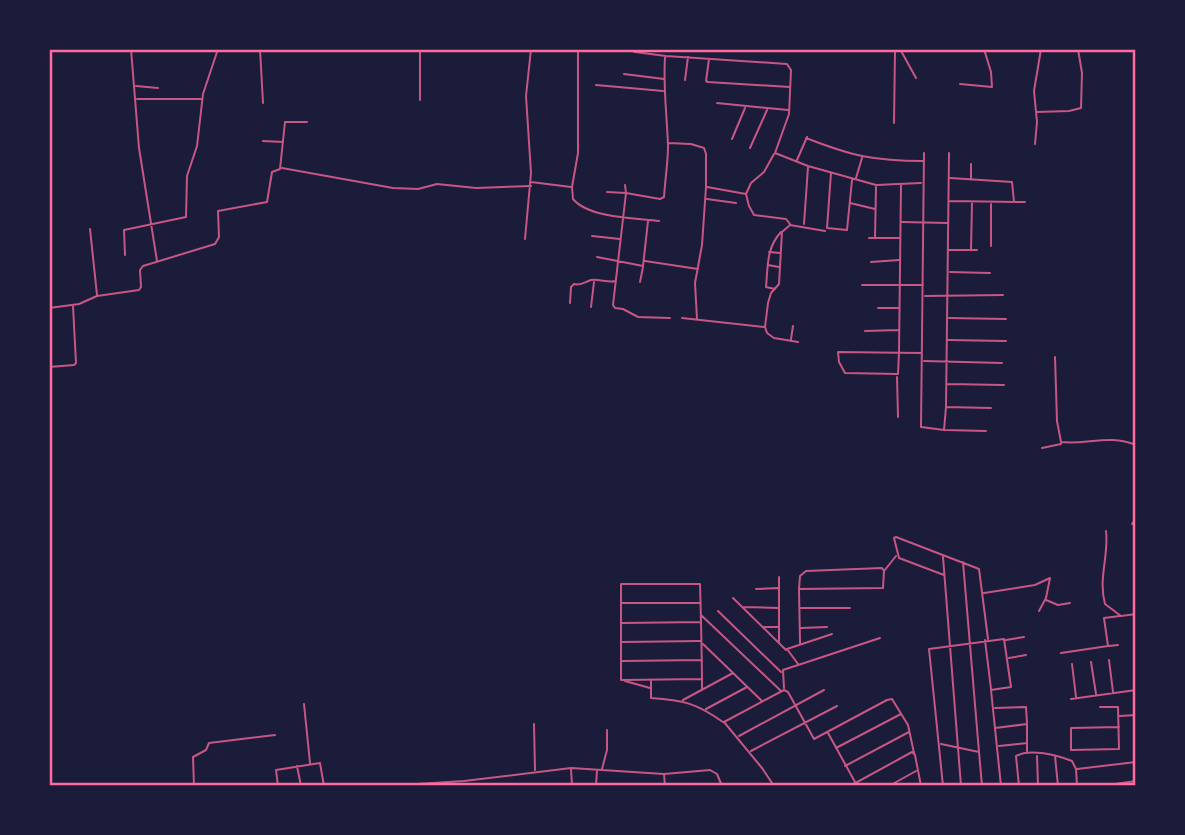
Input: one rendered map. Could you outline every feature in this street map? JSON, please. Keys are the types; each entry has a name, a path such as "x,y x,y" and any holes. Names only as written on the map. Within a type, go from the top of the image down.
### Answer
{"street":[{"path":"131,49 139,148 157,262"},
{"path":"125,255 123,231 186,217 187,176 197,146 202,99 218,49"},
{"path":"260,49 264,103"},
{"path":"420,100 421,49"},
{"path":"525,239 531,186 526,96 531,49"},
{"path":"578,49 578,153 572,187 573,200 598,214 659,221"},
{"path":"629,49 666,56 787,64 792,70 789,110 775,153 764,172 751,183 746,194 754,215 786,219 790,225 825,231"},
{"path":"894,123 895,49"},
{"path":"900,49 916,78"},
{"path":"960,83 992,87 984,49"},
{"path":"1035,144 1034,91 1041,49"},
{"path":"1036,112 1081,108 1082,73 1078,49"},
{"path":"607,192 663,198 668,143 667,102 664,91 666,56"},
{"path":"685,80 688,56"},
{"path":"710,57 707,82 791,87"},
{"path":"624,74 664,79"},
{"path":"596,85 664,91"},
{"path":"135,86 158,88"},
{"path":"136,99 202,99"},
{"path":"717,103 789,110"},
{"path":"732,139 746,106"},
{"path":"750,148 767,109"},
{"path":"280,168 285,121 307,122"},
{"path":"797,161 807,138 862,158 924,161"},
{"path":"263,141 284,142"},
{"path":"668,143 691,144 704,149 706,199 695,283 698,319"},
{"path":"775,153 808,166 876,185 923,183"},
{"path":"924,153 921,428 986,431"},
{"path":"944,430 949,294 949,153"},
{"path":"831,172 827,228 847,230 854,179 862,158"},
{"path":"971,164 971,179"},
{"path":"804,224 808,166"},
{"path":"49,308 139,289 141,268 216,243 219,237 218,210 267,202 273,171 280,168 393,188 418,189 437,184 476,188 531,186"},
{"path":"949,178 1013,182 1014,202"},
{"path":"531,181 572,187"},
{"path":"898,417 901,184"},
{"path":"625,185 613,305 615,309 623,309 638,317 670,318"},
{"path":"875,238 876,185"},
{"path":"706,187 746,194"},
{"path":"706,199 736,203"},
{"path":"948,201 1025,202"},
{"path":"850,202 876,209"},
{"path":"971,250 972,202"},
{"path":"991,203 991,246"},
{"path":"640,282 648,220"},
{"path":"901,222 948,223"},
{"path":"775,289 766,287 769,252 772,243 790,225"},
{"path":"90,229 97,296"},
{"path":"782,232 779,284 771,293 765,327 771,337 797,342"},
{"path":"592,236 621,239"},
{"path":"869,238 900,238"},
{"path":"948,250 977,250"},
{"path":"769,252 781,253"},
{"path":"597,257 643,266"},
{"path":"871,262 900,260"},
{"path":"643,261 698,269"},
{"path":"768,265 780,267"},
{"path":"948,272 990,273"},
{"path":"570,303 573,284 594,281 608,283 617,280"},
{"path":"592,307 594,281"},
{"path":"862,285 924,285"},
{"path":"924,296 1003,295"},
{"path":"49,367 76,363 73,305"},
{"path":"878,308 900,308"},
{"path":"682,318 765,327"},
{"path":"948,318 1006,319"},
{"path":"790,341 793,326"},
{"path":"865,331 900,330"},
{"path":"947,340 1006,341"},
{"path":"897,375 845,373 839,362 838,352 923,353"},
{"path":"1055,357 1057,421 1060,439 1064,444"},
{"path":"923,360 1002,363"},
{"path":"946,384 1004,385"},
{"path":"946,407 991,408"},
{"path":"1042,448 1106,439 1136,445"},
{"path":"1132,524 1136,518"},
{"path":"1106,531 1108,549 1103,566 1102,593 1106,607 1121,616"},
{"path":"944,575 901,559 897,555 893,540 896,537 980,570 1001,786"},
{"path":"799,589 884,587 884,571 897,555"},
{"path":"943,555 961,786"},
{"path":"963,562 982,786"},
{"path":"800,644 800,576 806,571 882,568 884,571"},
{"path":"779,577 779,643"},
{"path":"983,593 1035,585 1050,578 1045,600 1039,611"},
{"path":"621,680 621,584 700,583 702,690"},
{"path":"756,589 779,588"},
{"path":"733,598 798,665"},
{"path":"1045,600 1058,605 1070,603"},
{"path":"621,603 701,603"},
{"path":"742,607 779,608"},
{"path":"800,608 850,608"},
{"path":"718,611 781,673 783,691"},
{"path":"1108,646 1104,618 1136,614"},
{"path":"701,615 783,691 814,739 890,699 902,713 910,732 920,786"},
{"path":"621,623 701,622"},
{"path":"763,627 779,627"},
{"path":"800,628 827,627"},
{"path":"786,650 831,634"},
{"path":"943,786 929,650 1024,637"},
{"path":"781,673 783,670 880,638"},
{"path":"991,690 1011,687 1005,640"},
{"path":"621,642 701,642 763,702"},
{"path":"1061,653 1118,645"},
{"path":"1008,658 1026,656"},
{"path":"621,661 702,660"},
{"path":"1109,660 1113,693"},
{"path":"1091,663 1096,695"},
{"path":"1072,664 1076,698"},
{"path":"682,700 733,673"},
{"path":"621,680 702,679"},
{"path":"621,680 651,688"},
{"path":"651,680 650,698 682,700 724,722 774,786"},
{"path":"705,710 747,687"},
{"path":"1072,699 1136,690"},
{"path":"724,722 783,691"},
{"path":"738,737 824,691"},
{"path":"304,704 310,764"},
{"path":"750,752 837,706"},
{"path":"994,709 1026,707 1027,752"},
{"path":"1100,707 1118,707 1119,716 1119,727 1119,749 1071,750 1071,728 1119,727"},
{"path":"836,748 902,713"},
{"path":"1119,716 1136,715"},
{"path":"534,724 535,771"},
{"path":"995,728 1027,724"},
{"path":"602,770 607,750 607,730"},
{"path":"845,766 910,732"},
{"path":"828,733 855,783"},
{"path":"194,786 193,757 206,750 209,743 275,735"},
{"path":"997,747 1027,743"},
{"path":"940,744 979,752"},
{"path":"1019,786 1017,755 1027,752 1055,755 1072,761 1076,769 1077,786"},
{"path":"850,786 914,753"},
{"path":"1037,754 1038,786"},
{"path":"1055,755 1058,786"},
{"path":"1076,769 1136,761"},
{"path":"278,786 276,770 320,763 324,786"},
{"path":"297,766 300,786"},
{"path":"571,768 572,786"},
{"path":"386,786 464,781 571,768 664,774 710,770 717,774 722,786"},
{"path":"596,786 597,769"},
{"path":"889,786 917,770"},
{"path":"664,774 665,786"},
{"path":"464,781 465,786"},
{"path":"1101,786 1136,781"}]}
